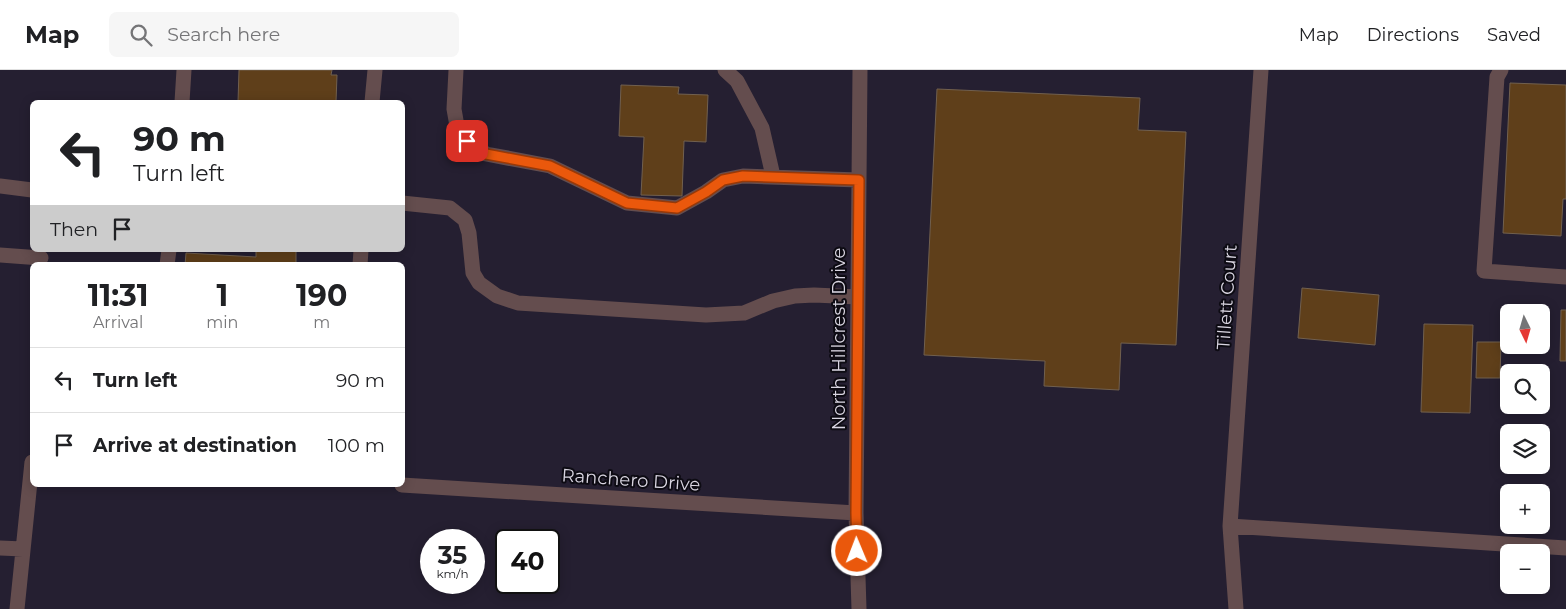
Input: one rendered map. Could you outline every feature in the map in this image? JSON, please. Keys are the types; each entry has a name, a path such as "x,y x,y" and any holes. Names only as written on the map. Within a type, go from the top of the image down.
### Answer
{"street":[{"path":"182,100 184,70"},
{"path":"372,100 375,70"},
{"path":"456,70 454,108 456,126 467,141 486,154 550,166 627,203 677,208 723,180 743,176 859,180"},
{"path":"725,70 737,81 762,128 773,176"},
{"name":"North Hillcrest Drive","path":"859,609 856,513 860,70"},
{"name":"Tillett Court","path":"1236,609 1230,526 1261,70"},
{"path":"1501,70 1496,77 1484,271 1566,277"},
{"path":"0,186 30,190"},
{"path":"405,203 450,208 466,220 473,273 479,282 497,296 518,303 706,315 744,313 774,301 795,296 858,297"},
{"path":"0,255 41,258"},
{"path":"17,609 30,482"},
{"name":"Ranchero Drive","path":"405,485 856,513"},
{"path":"1230,526 1566,548"},
{"path":"0,548 23,550"}],"building":[{"path":"239,70 332,70 331,75 337,75 336,100 238,100"},
{"path":"1510,83 1566,85 1566,199 1563,199 1561,236 1503,233"},
{"path":"621,85 679,87 678,94 708,95 706,142 684,141 682,196 641,195 644,137 619,136"},
{"path":"937,89 1140,98 1138,130 1186,132 1176,345 1121,343 1119,390 1044,386 1045,361 924,355"},
{"path":"256,252 296,252 296,262 185,262 186,253 256,257"},
{"path":"1302,288 1379,295 1375,345 1298,338"},
{"path":"1561,310 1566,310 1566,361 1560,361"},
{"path":"1424,324 1473,325 1470,413 1421,412"},
{"path":"1477,342 1500,342 1500,378 1476,378"}],"route":[{"path":"467,141 486,154 550,166 627,203 677,208 723,180 743,176 859,180 857,551"}]}
